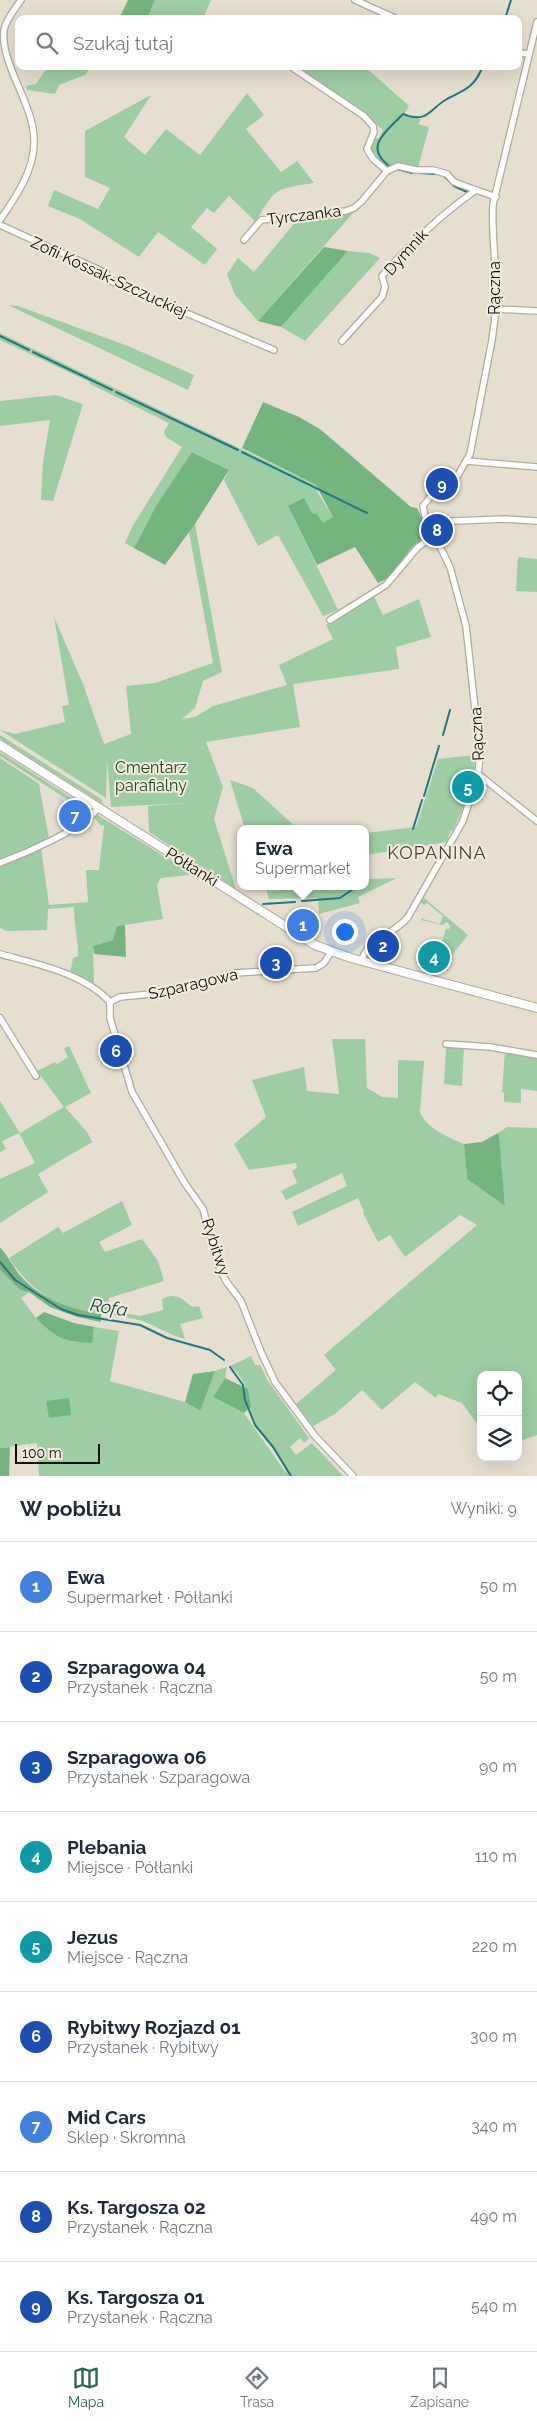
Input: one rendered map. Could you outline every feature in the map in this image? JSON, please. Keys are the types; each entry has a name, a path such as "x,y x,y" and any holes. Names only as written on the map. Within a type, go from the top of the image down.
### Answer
{"street":[{"path":"0,220 19,190 31,161 34,144 32,125 3,58 3,25 21,0"},
{"path":"355,0 388,15"},
{"name":"Rączna","path":"362,961 364,951 398,928 408,917 463,821 478,774 479,746 466,626 450,567 424,510 425,503 458,475 467,461 475,435 496,308 497,289 492,226 493,204 537,22"},
{"path":"522,53 529,54"},
{"path":"296,70 364,116 374,126 374,132 367,149 372,159 387,171 398,166 416,170 434,170 447,174 454,182 496,196"},
{"name":"Tyrczanka","path":"244,240 261,220 346,211 354,208 387,171"},
{"name":"Dymnik","path":"342,341 382,297 385,288 382,276 410,244 446,210 476,190"},
{"name":"Zofii Kossak-Szczuckiej","path":"0,225 106,273 113,282 274,350"},
{"path":"496,308 537,312"},
{"path":"467,461 537,466"},
{"path":"428,522 505,519 537,521"},
{"path":"330,620 386,585 418,546 435,535"},
{"name":"Półłanki","path":"0,745 296,934 331,952 537,1008"},
{"path":"478,774 537,821"},
{"path":"0,863 43,845 91,816 98,808"},
{"name":"Szparagowa","path":"110,1002 120,997 161,993 235,973 316,968 324,963 331,952"},
{"path":"0,954 67,975 97,990 110,1002"},
{"name":"Rybitwy","path":"110,1002 110,1018 132,1092 184,1182 203,1209 220,1267 226,1281 241,1301 260,1352 275,1382 320,1442 353,1476"},
{"path":"0,1018 36,1076"},
{"path":"446,1044 490,1047 537,1055"}],"shaded area":[{"path":"57,795 84,812 85,817 67,828"}],"green space":[{"path":"128,0 155,0 149,15 121,15"},
{"path":"155,0 211,0 205,15 149,15"},
{"path":"45,70 89,70 85,75 59,85 55,94 27,90 26,86 36,84"},
{"path":"300,70 368,70 409,106 404,115 421,119 418,124 429,127 418,168 396,164 387,168 369,150 373,137 379,139 383,130 363,113"},
{"path":"247,93 264,115 246,129 281,172 297,161 314,183 278,192 268,202 256,222 229,196 214,213 207,208 191,227 217,249 205,265 158,232 139,257 80,219 48,206 54,190 98,209 110,188 85,177 85,131 151,95 124,137 145,155 166,129 200,155"},
{"path":"353,213 258,321 235,295 227,274 238,258 254,272 297,220"},
{"path":"324,247 348,251 281,327 258,321"},
{"path":"348,251 369,253 380,258 305,341 281,327"},
{"path":"8,305 18,306 128,346 194,375 188,390"},
{"path":"0,333 316,485 318,493 333,517 323,523 312,513 288,506 338,610 323,616 278,535 258,546 224,480 229,470 193,452 156,506 134,548 125,543 132,527 182,447 166,437 164,432 169,423 90,384 90,382 0,340"},
{"path":"56,395 83,404 53,501 41,500 43,462 50,420 0,426 0,401"},
{"path":"263,402 299,417 320,429 411,507 417,508 430,535 413,546 387,579 378,583 355,547 317,565 288,506 304,498 312,513 317,514 323,523 333,517 316,485 242,448"},
{"path":"192,452 229,470 195,524 165,565 134,548 156,506"},
{"name":"Cmentarz parafialny","path":"195,524 222,672 203,681 195,708 182,719 195,717 213,706 287,685 279,665 333,639 326,625 374,597 383,615 419,599 431,637 396,647 399,669 293,684 300,727 206,742 223,787 214,819 236,889 149,832 148,806 186,803 111,807 107,760 106,798 0,730 15,734 65,722 62,706 69,705 54,617 83,684 104,744 131,734 126,686 155,683 213,663 189,532"},
{"path":"518,557 537,559 537,592 516,591"},
{"path":"0,735 101,799 104,805 0,739"},
{"path":"0,752 92,811 89,812 82,809 0,756"},
{"path":"475,755 474,774 468,794 447,842 369,855 369,833 416,827 438,759"},
{"path":"0,758 39,784 49,839 0,861"},
{"path":"230,780 253,788 294,825 244,825"},
{"path":"96,814 191,873 189,875 161,878 157,885 163,919 118,926 113,940 93,946 94,984 70,975 73,958 78,956 74,907 48,909 47,930 6,931 0,928 0,865 41,848 49,905 88,902 86,870 99,870 104,825 101,826 94,817"},
{"path":"397,878 358,897 360,903 319,914 318,898 269,899 266,890 369,890 369,879"},
{"path":"424,898 468,935 435,976 427,973 427,971 441,968 444,950 440,948 446,929 449,929 450,926 447,922 442,925 421,920 422,917 423,919 440,924 443,916 427,903 424,905 421,902"},
{"path":"125,925 126,957 94,954 93,946 113,940 117,926"},
{"path":"332,1039 365,1039 367,1088 382,1097 398,1098 398,1060 424,1061 420,1112 423,1118 439,1132 464,1144 467,1179 505,1206 498,1133 507,1127 537,1128 537,1435 522,1441 522,1371 477,1371 477,1424 462,1403 438,1394 436,1398 415,1382 382,1410 362,1390 335,1414 313,1426 296,1404 336,1370 324,1355 477,1225 460,1215 405,1257 390,1235 378,1242 363,1213 358,1198 298,1226 292,1212 347,1186 342,1173 286,1200 281,1191 297,1183 292,1171 297,1168 296,1163 249,1170 234,1144 266,1117 252,1080 304,1067 307,1091 339,1094"},
{"path":"69,1046 91,1093 65,1107 87,1132 92,1142 38,1174 48,1192 0,1223 0,1179 35,1163 19,1133 2,1141 6,1149 0,1152 0,1101 20,1133 64,1107 37,1071 55,1062 57,1064 68,1057 64,1048"},
{"path":"446,1046 464,1047 462,1086 444,1084"},
{"path":"505,1051 537,1058 537,1091 521,1089 521,1103 504,1102 504,1093 502,1092"},
{"path":"498,1133 505,1206 467,1179 464,1144 482,1142"},
{"path":"122,1201 132,1225 99,1242 105,1252 142,1239 158,1261 164,1281 109,1298 110,1311 140,1316 163,1310 162,1299 171,1296 178,1297 192,1307 199,1306 203,1318 180,1324 185,1339 142,1321 127,1317 81,1311 59,1304 31,1284 9,1258 58,1227 63,1233"},
{"path":"0,1247 18,1273 35,1289 67,1306 101,1314 101,1322 77,1317 50,1307 29,1292 20,1290 0,1270"},
{"path":"0,1270 20,1290 29,1292 21,1298 36,1318 91,1343 94,1327 119,1331 110,1381 185,1402 199,1411 215,1371 227,1367 225,1378 213,1397 244,1413 286,1473 282,1461 256,1425 252,1417 246,1388 238,1374 230,1366 251,1356 255,1365 260,1365 268,1381 309,1438 304,1443 300,1438 290,1447 296,1455 312,1443 343,1476 39,1476 37,1443 0,1448"},
{"path":"44,1312 74,1323 94,1327 92,1343 67,1340 55,1335 36,1318"},
{"path":"215,1371 200,1411 185,1402 193,1374"},
{"path":"225,1378 248,1389 251,1407 244,1413 213,1397"},
{"path":"69,1398 71,1415 49,1418 46,1401"},
{"path":"10,1447 9,1476 0,1476 0,1448"}],"waterway":[{"path":"506,15 511,0"},
{"path":"389,166 381,159 378,145 380,139 390,126 403,114 411,117 428,114 447,99 469,87 481,70"},
{"path":"397,169 412,173"},
{"path":"419,173 436,174"},
{"path":"445,177 454,186 467,192"},
{"path":"0,336 29,350"},
{"path":"33,352 112,390"},
{"path":"116,392 238,450"},
{"path":"242,452 367,513"},
{"path":"443,735 450,710"},
{"path":"424,796 439,746"},
{"path":"413,829 422,800"},
{"path":"302,901 340,898 352,890"},
{"path":"263,904 295,902"},
{"name":"Rofa","path":"0,1262 15,1280 61,1309 78,1315 140,1325 167,1338 210,1350 224,1360"},
{"name":"Rofa","path":"230,1367 243,1385 245,1400 255,1425 273,1447 291,1476"}],"place":[{"name":"Ks. Targosza 01","path":"442,484"},
{"name":"Ks. Targosza 02","path":"437,530"},
{"name":"Jezus","path":"468,787"},
{"name":"Mid Cars","path":"75,816"},
{"name":"Ewa","path":"303,925"},
{"name":"Szparagowa 04","path":"383,946"},
{"name":"Plebania","path":"434,957"},
{"name":"Szparagowa 06","path":"276,963"},
{"name":"Rybitwy Rozjazd 01","path":"116,1051"}],"district":[{"name":"KOPANINA","path":"437,852"}]}
